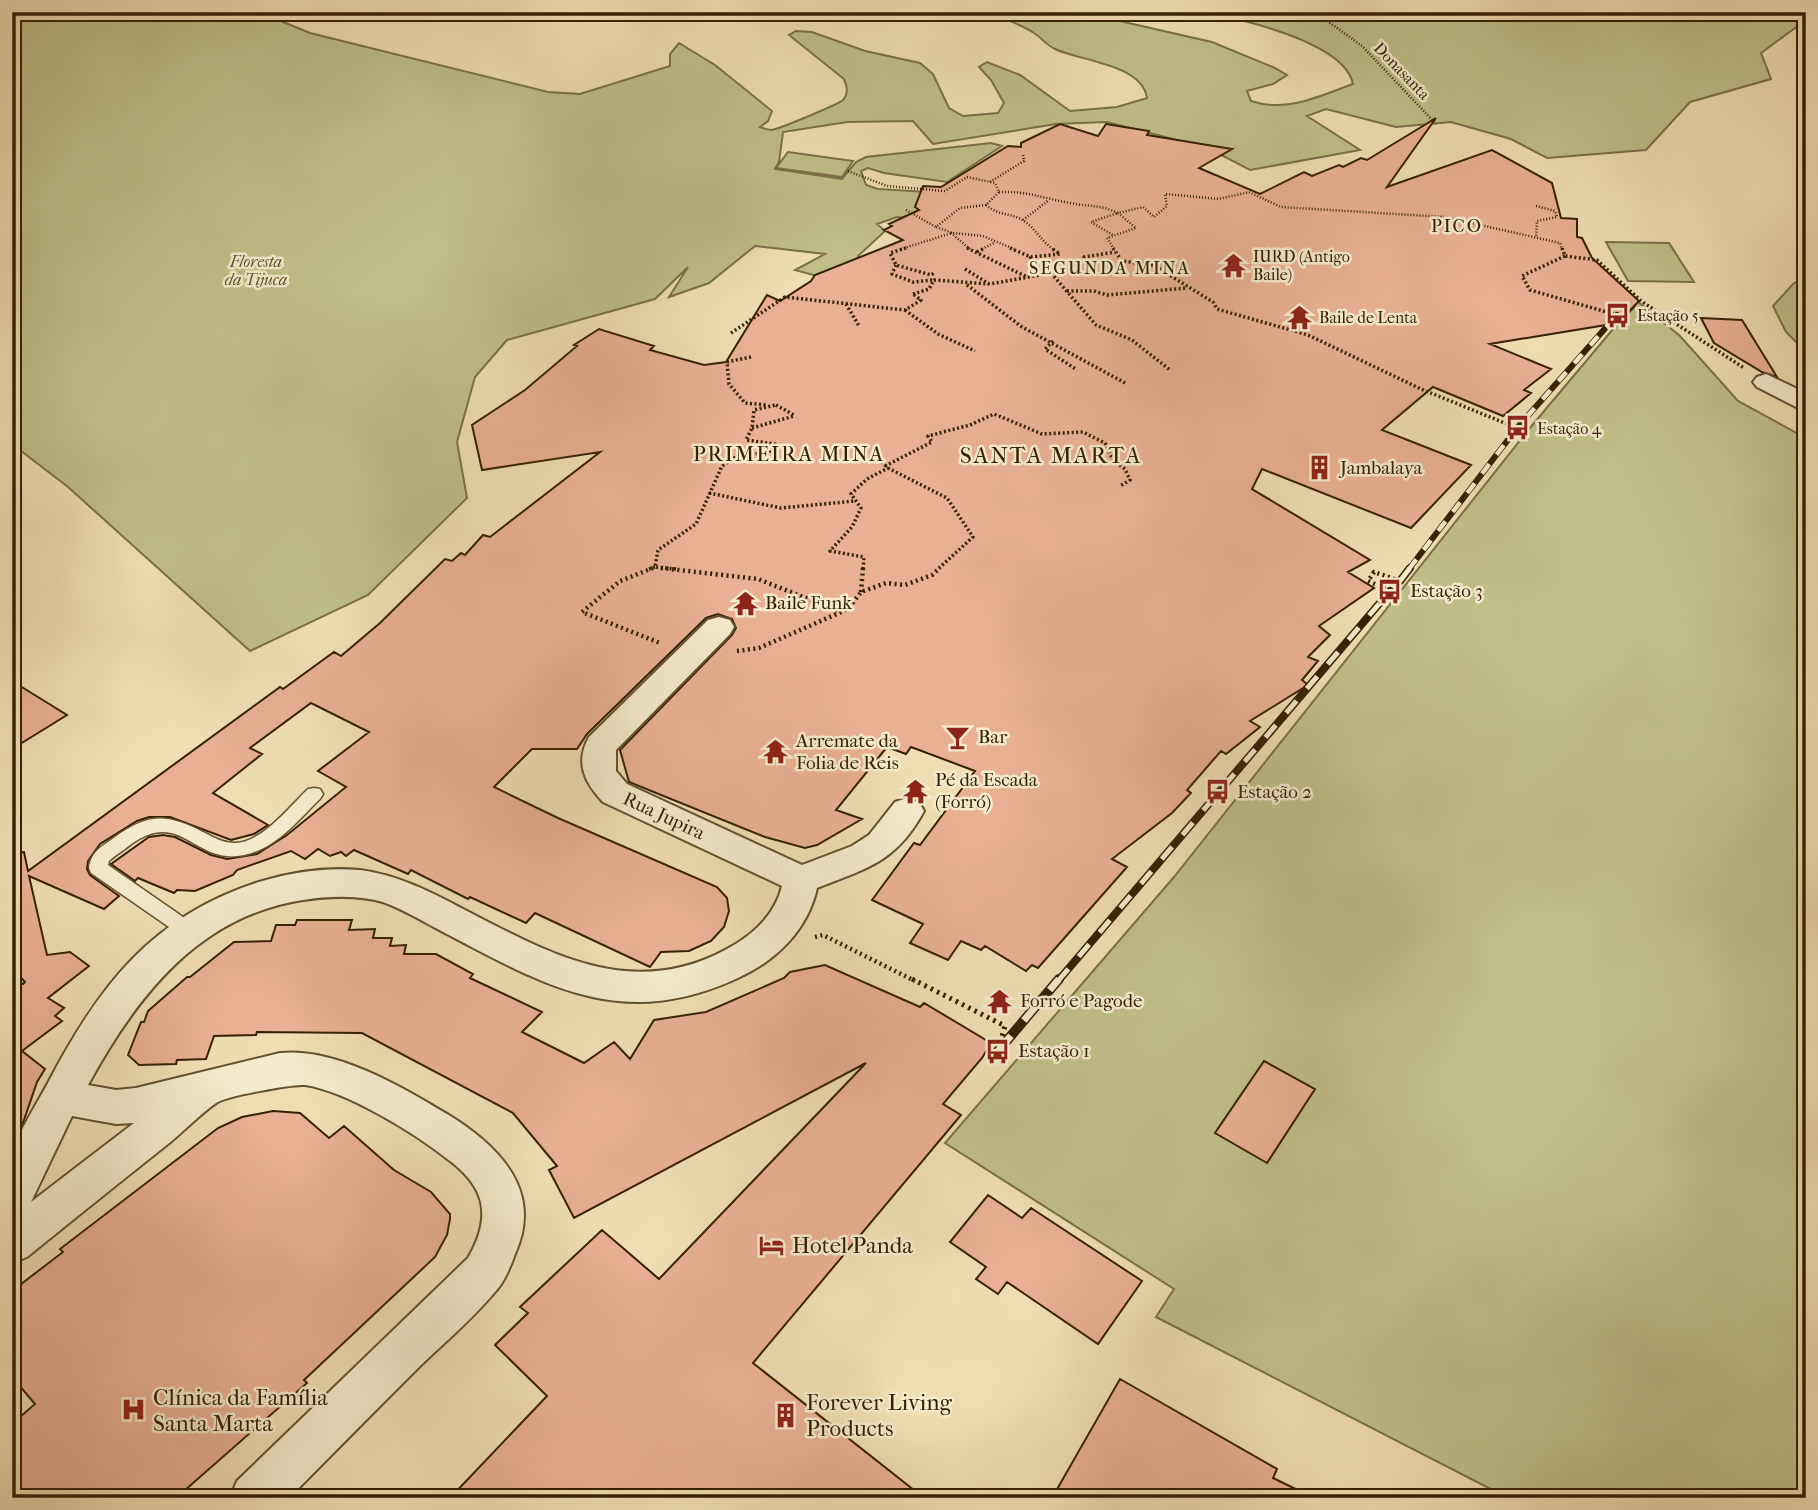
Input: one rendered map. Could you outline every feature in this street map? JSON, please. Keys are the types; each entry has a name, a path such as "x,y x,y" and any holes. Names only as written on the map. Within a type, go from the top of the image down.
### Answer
{"street":[{"path":"1766,382 1806,404"},
{"name":"Rua Jupira","path":"719,627 601,745 596,758 598,772 614,793 801,880"},
{"path":"12,1198 61,1097 127,986 169,945 208,917 289,889 345,884 378,887 410,898 491,940 580,980 612,987 675,983 722,970 744,959 770,939 789,916 799,896 801,880 864,855 881,844 907,811"},
{"path":"61,1097 126,1106 280,1070 305,1068 322,1072 380,1097 447,1135 477,1159 492,1177 504,1213 501,1240 484,1272 254,1498"},
{"path":"12,1243 206,1089"}],"lane":[{"path":"190,931 98,868 98,861 106,852 147,825 155,824 177,828 220,847 244,849 264,838 314,794"}],"path":[{"name":"Donasanta","path":"1315,12 1362,46 1436,124"},
{"path":"989,182 1024,162 1023,154"},
{"path":"848,171 887,186 945,191 967,177 995,184 999,192"},
{"path":"936,227 960,208 986,205 999,192 1025,191 1050,200 1101,205 1118,213 1136,228 1107,238 1122,261 1153,265 1213,302 1217,309 1308,335 1421,389 1517,428"},
{"path":"1114,235 1091,222 1143,207 1154,217 1167,206 1165,194 1219,200 1249,192 1281,207 1445,217 1560,243 1565,256"},
{"path":"1023,220 1050,200"},
{"path":"934,273 931,275 896,265 890,253 952,233 970,233 1031,257 1059,254 1041,241 1023,220 996,214 986,205"},
{"path":"1536,206 1555,211 1557,217 1537,221 1536,238"},
{"path":"906,210 952,233 963,246 1012,266 1027,277"},
{"path":"977,252 995,242"},
{"path":"896,265 892,274 913,282 934,280 990,284 1068,270 1084,262 1084,257 1115,252"},
{"path":"1617,315 1530,290 1522,276 1565,256 1597,260 1641,301 1766,382"},
{"path":"1031,257 1029,260 1041,275"},
{"path":"965,269 990,284"},
{"path":"1051,273 1096,325 1132,340 1170,370"},
{"path":"905,310 922,300 913,294 929,289 934,280"},
{"path":"964,283 1022,327 1127,384"},
{"path":"1066,291 1094,290 1107,295 1187,287"},
{"path":"731,333 785,297 905,310 920,322 975,351"},
{"path":"846,303 859,326"},
{"path":"1052,341 1045,349 1077,370"},
{"path":"751,358 727,362 729,384 745,403 776,405 794,415 752,428"},
{"path":"655,567 657,550 696,524 722,466 736,457 769,452 775,443 746,440 752,428 754,410 776,405"},
{"path":"841,612 758,579 655,567 620,581 582,612 665,645 685,661 759,648 848,609 861,592 864,557 830,551 852,527 861,508 851,494 867,479 932,442 928,436 970,425 994,414 1042,434 1083,432 1105,443 1113,460 1125,469 1130,480 1120,486"},
{"path":"861,592 886,583 905,585 932,575 973,537 947,498 886,467 872,452"},
{"path":"709,493 781,508 856,501"},
{"path":"1390,591 1368,581 1374,572 1400,581"},
{"path":"810,939 823,935 1005,1027 998,1051"}],"green space":[{"name":"Floresta da Tijuca","path":"12,12 259,12 310,33 548,92 580,94 670,66 670,54 679,43 715,65 772,111 768,121 760,127 771,130 831,106 843,100 846,95 844,79 789,35 796,31 812,32 865,51 920,63 933,74 949,108 963,116 998,113 1004,103 991,80 979,67 987,62 1020,75 1070,111 1117,107 1147,98 1143,87 1122,71 1055,49 1029,30 989,12 1096,12 1124,22 1212,42 1287,75 1273,84 1247,91 1251,101 1277,105 1303,102 1353,84 1346,69 1313,45 1267,27 1207,12 1806,12 1806,20 1761,53 1771,79 1690,102 1646,150 1547,158 1511,139 1451,122 1396,127 1326,109 1307,116 1360,150 1250,170 1208,148 1107,122 1056,124 933,144 913,121 847,122 783,132 779,162 775,169 842,179 856,162 866,157 991,143 1002,146 947,182 884,173 868,168 861,171 866,185 878,189 945,193 908,218 897,217 877,224 885,231 858,256 864,264 824,278 795,270 825,254 755,246 709,283 669,297 688,267 655,299 507,340 475,377 457,442 467,498 368,595 250,651 68,487 12,444"},
{"path":"788,152 853,161 842,177 776,168"},
{"path":"1606,242 1669,243 1694,282 1628,281"},
{"path":"1806,278 1806,352 1786,332 1773,306 1794,283"},
{"path":"1637,301 1680,336 1738,401 1806,438 1806,1498 1508,1498 1156,1317 1174,1289 945,1143 1174,877 1529,429 1619,322 1634,308"}],"building":[{"path":"1436,118 1387,187 1492,150 1552,183 1561,218 1577,219 1577,237 1582,238 1592,258 1639,301 1618,323 1490,344 1551,369 1524,390 1531,393 1503,416 1433,387 1382,430 1471,465 1411,528 1262,469 1252,489 1370,560 1348,572 1374,588 1319,626 1330,635 1308,657 1318,661 1302,680 1308,685 1250,721 1260,727 1226,754 1221,751 1187,790 1191,793 1172,813 1112,859 1127,867 1038,968 1032,965 1026,971 985,946 981,950 961,941 948,960 910,943 923,924 872,900 914,843 920,845 975,771 911,747 906,754 887,747 836,810 862,819 817,845 805,848 765,837 629,782 620,750 732,635 736,628 732,619 718,614 706,618 587,734 577,749 532,749 494,787 717,887 727,898 729,911 724,927 711,941 689,951 661,952 650,967 535,913 526,923 470,897 468,899 411,870 408,874 354,850 346,856 341,852 330,856 318,849 305,859 291,851 237,870 233,875 195,891 177,890 174,893 138,878 135,881 111,864 149,837 175,837 211,855 227,859 257,854 287,835 346,787 318,771 369,732 311,703 250,748 262,754 213,793 268,825 254,834 231,840 170,817 149,817 137,821 100,844 88,861 87,869 90,875 119,896 104,909 29,876 47,955 70,952 89,966 48,998 64,1008 55,1016 62,1021 22,1051 45,1069 37,1082 23,1123 12,1140 12,977 23,984 25,982 12,968 12,853 24,852 28,871 280,687 283,689 334,652 341,656 380,623 445,559 452,561 461,553 465,555 483,535 490,537 600,452 482,470 472,425 525,390 577,346 574,345 599,329 654,346 650,350 704,365 726,362 767,295 780,301 811,281 815,275 903,240 884,230 892,226 889,224 919,210 915,207 923,186 941,187 1008,146 1021,147 1021,143 1060,124 1098,136 1106,124 1149,131 1147,135 1232,149 1199,168 1260,194 1304,172 1312,176 1339,165 1343,167 1361,158 1367,160"},
{"path":"1701,318 1742,320 1777,377 1762,372 1714,343"},
{"path":"12,681 67,715 12,749"},
{"path":"297,920 352,920 349,930 375,929 373,938 392,938 390,946 406,945 404,954 436,954 473,974 470,978 542,1012 522,1032 584,1063 614,1042 630,1059 654,1020 706,1012 784,978 790,972 825,965 920,1007 924,1003 991,1043 982,1058 943,1104 961,1115 753,1363 924,1498 450,1498 547,1396 495,1345 528,1313 520,1307 602,1230 659,1279 866,1063 574,1218 549,1170 557,1166 513,1113 362,1033 257,1032 256,1035 214,1036 206,1059 177,1060 176,1064 139,1065 128,1055 148,1011 187,977 234,942 271,941 276,925 295,925"},
{"path":"1264,1061 1315,1089 1267,1163 1215,1133"},
{"path":"273,1111 300,1113 329,1138 344,1126 394,1170 431,1192 450,1214 447,1235 435,1257 304,1380 307,1383 176,1498 12,1498 12,1424 35,1404 12,1377 12,1291 63,1252 60,1249 218,1128 242,1117"},
{"path":"988,1195 1022,1218 1031,1208 1142,1281 1098,1344 1007,1282 998,1294 976,1279 986,1267 950,1242"},
{"path":"1120,1379 1277,1469 1273,1478 1314,1498 1052,1498"}],"railway":[{"path":"1409,569 1517,428 1617,315"},
{"path":"1400,581 1410,568"},
{"path":"1058,981 1390,591"},
{"path":"998,1051 1059,979"}],"place":[{"name":"IURD (Antigo Baile)","path":"1233,265"},
{"name":"Estação 5","path":"1617,315"},
{"name":"Baile de Lenta","path":"1299,317"},
{"name":"Estação 4","path":"1517,428"},
{"name":"Jambalaya","path":"1320,468"},
{"name":"Estação 3","path":"1390,591"},
{"name":"Baile Funk","path":"745,603"},
{"name":"Bar","path":"958,737"},
{"name":"Arremate da Folia de Reis","path":"776,752"},
{"name":"Pé da Escada (Forró)","path":"915,791"},
{"name":"Estação 2","path":"1217,792"},
{"name":"Forró e Pagode","path":"1000,1001"},
{"name":"Estação 1","path":"998,1051"},
{"name":"Hotel Panda","path":"772,1245"},
{"name":"Clínica da Família Santa Marta","path":"133,1410"},
{"name":"Forever Living Products","path":"786,1415"}],"district":[{"name":"PICO","path":"1457,226"},
{"name":"SEGUNDA MINA","path":"1110,268"},
{"name":"PRIMEIRA MINA","path":"789,454"},
{"name":"SANTA MARTA","path":"1051,455"}]}
